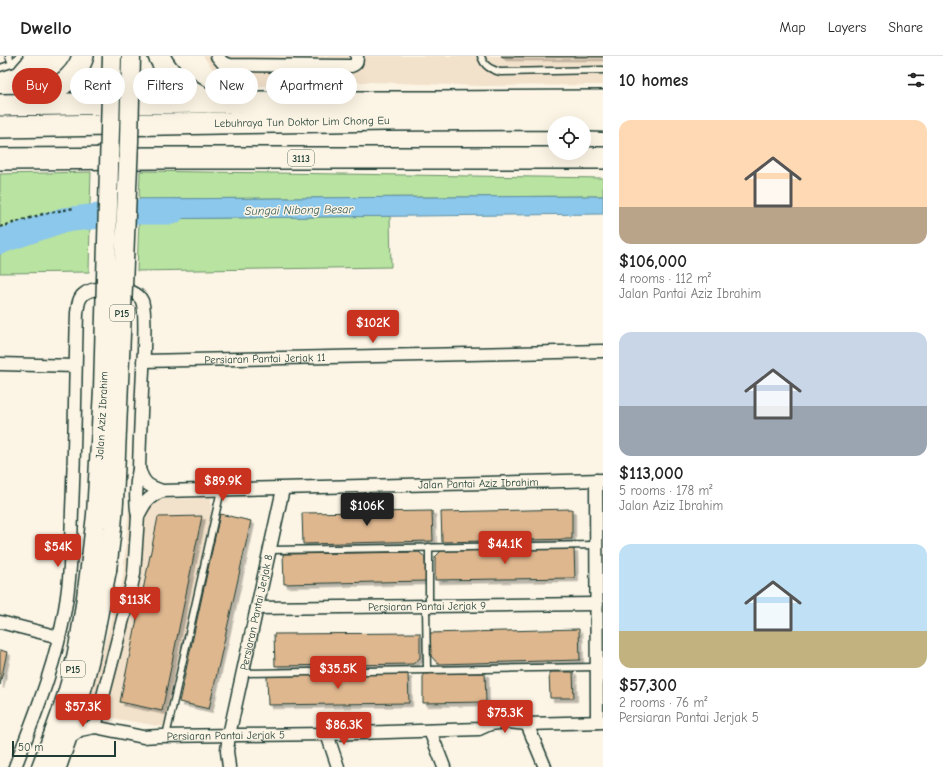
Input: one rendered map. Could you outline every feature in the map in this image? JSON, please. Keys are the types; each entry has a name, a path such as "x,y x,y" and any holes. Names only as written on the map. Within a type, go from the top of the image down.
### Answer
{"highway":[{"path":"21,105 44,96 68,80 81,64 83,56"},
{"path":"159,56 163,64 174,78 205,99"},
{"path":"258,102 603,101"},
{"path":"0,105 205,102"},
{"name":"Lebuhraya Tun Doktor Lim Chong Eu","path":"0,127 385,120 603,121"},
{"name":"3113","path":"0,159 603,158"}],"main road":[{"name":"Jalan Aziz Ibrahim","path":"45,767 67,739 76,713 90,658 99,568 96,515 103,390 112,56"},
{"name":"Jalan Aziz Ibrahim","path":"45,767 75,663 84,616 112,528 129,149 131,56"}],"street":[{"path":"217,56 223,63 230,65 351,66 355,65 357,56"},
{"path":"15,767 42,698 65,609 69,578 73,494 77,313 80,299 83,294 90,290 100,288 115,288 132,292 142,300 144,310 139,469 137,478 136,507 138,516 134,574 96,723"},
{"name":"Persiaran Pantai Jerjak 11","path":"143,361 603,351"},
{"path":"0,364 75,366"},
{"name":"Jalan Pantai Aziz Ibrahim","path":"139,469 148,486 162,491 600,480"},
{"path":"600,480 596,545 597,667 600,722"},
{"name":"Persiaran Pantai Jerjak 8","path":"229,767 227,751 229,735 283,489"},
{"path":"138,516 143,505 149,498 162,491"},
{"name":"Persiaran Pantai Jerjak 9","path":"257,608 597,604"},
{"path":"0,622 59,637"},
{"name":"Persiaran Pantai Jerjak 5","path":"76,713 96,723 143,737 430,731 479,729 490,724 508,722 527,724 600,722"},
{"name":"Persiaran Pantai Jerjak 5","path":"67,739 80,730 96,723"},
{"path":"527,724 545,767"},
{"path":"430,731 444,767"},
{"path":"327,734 338,767"}],"lane":[{"path":"9,56 12,64"},
{"path":"0,68 12,64 20,56"},
{"path":"481,56 483,62 487,66 500,72 603,70"},
{"path":"162,736 221,490"},
{"path":"270,550 596,545"},
{"path":"427,670 429,547"},
{"path":"243,673 597,667"}],"path":[{"path":"0,227 43,214 74,208"}],"shaded area":[{"path":"203,56 603,56 603,85 479,86 357,82 357,68 266,68 266,86 258,86 258,68 212,68"},
{"path":"211,498 211,516 164,727 117,719 86,710 123,577 129,504 164,499"}],"green space":[{"path":"140,171 603,178 603,196 139,199"},
{"path":"91,172 90,205 61,212 8,228 0,232 0,174"},
{"path":"390,216 391,267 137,271 139,219"},
{"path":"90,225 89,272 0,273 0,254 38,238"}],"water":[{"path":"603,196 603,214 139,219 139,199"},
{"path":"90,205 90,225 38,238 0,254 0,232 8,228 61,212"}],"building":[{"path":"501,56 603,56 603,57 503,57"},
{"path":"572,509 572,539 442,542 441,512"},
{"path":"432,511 433,541 303,544 302,513"},
{"path":"220,514 251,521 209,709 179,702"},
{"path":"202,516 162,711 120,702 158,517"},
{"path":"574,549 575,578 435,580 435,557 441,551"},
{"path":"419,552 425,557 426,581 284,584 283,554"},
{"path":"579,629 580,660 438,664 431,656 430,633"},
{"path":"420,633 420,658 413,664 275,666 274,634"},
{"path":"0,650 7,652 0,685"},
{"path":"549,672 573,672 574,698 550,698"},
{"path":"423,673 485,673 486,702 423,703"},
{"path":"408,674 409,703 268,705 267,676"}],"waterway":[{"name":"Sungai Nibong Besar","path":"0,242 63,220 137,212 172,212"}]}
